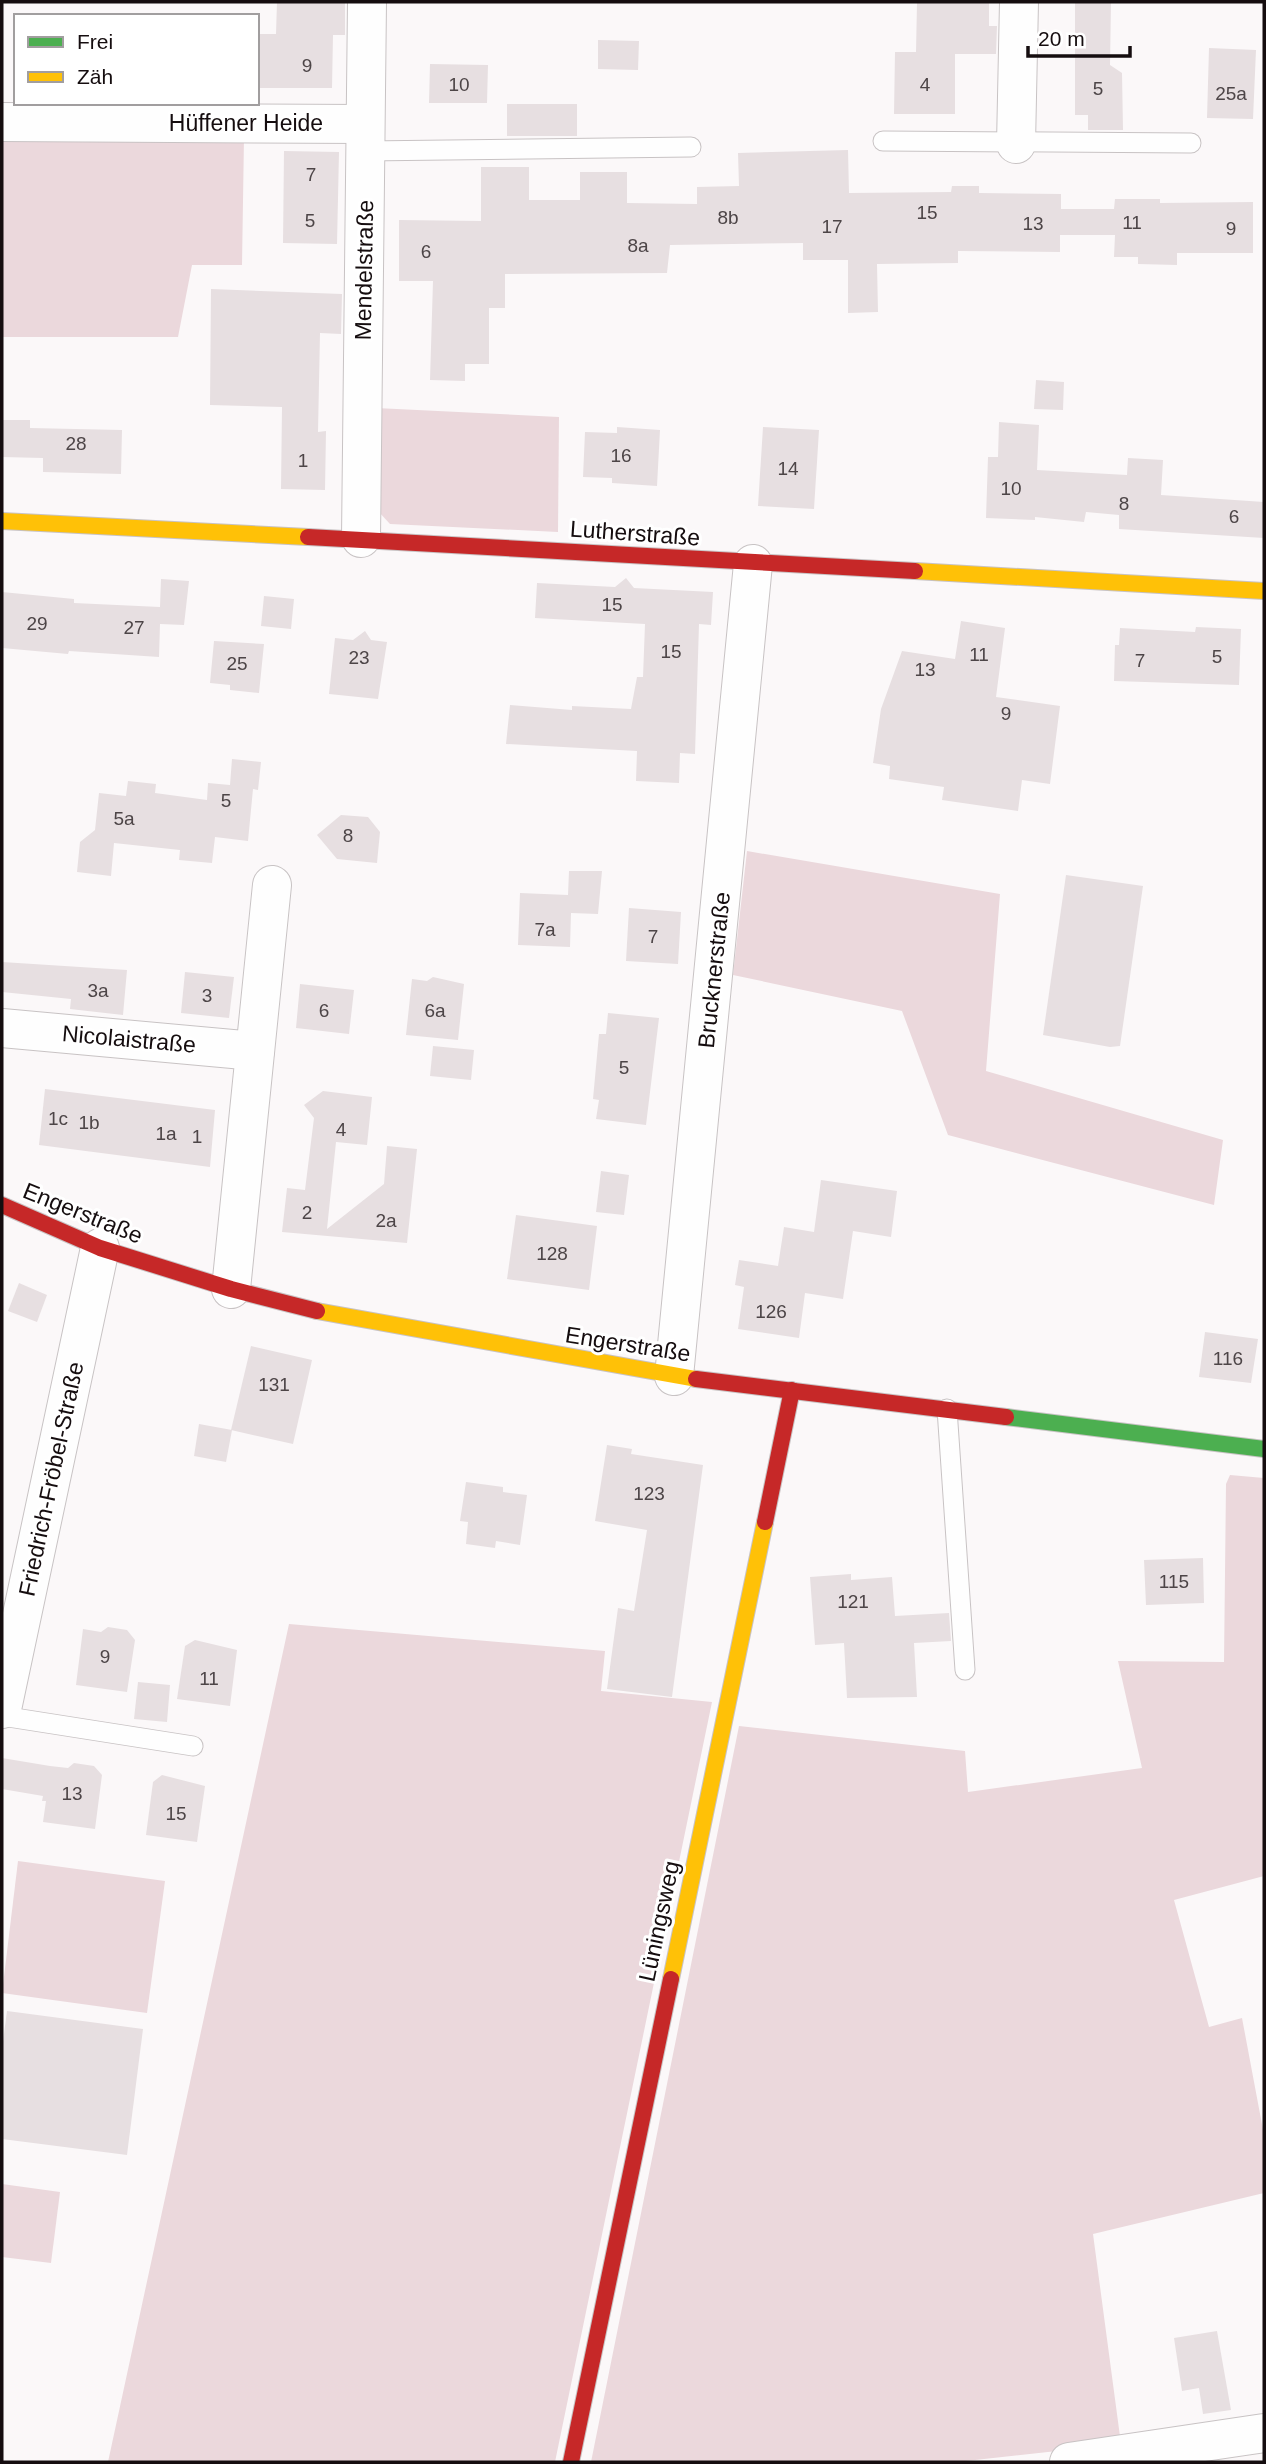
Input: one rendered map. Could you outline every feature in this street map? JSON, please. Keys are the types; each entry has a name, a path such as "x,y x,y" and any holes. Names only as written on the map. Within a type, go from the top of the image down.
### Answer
{"street":[{"name":"Mendelstraße","path":"361,538 367,2"},
{"path":"1016,144 1019,2"},
{"name":"Hüffener Heide","path":"2,122 365,137"},
{"name":"Lutherstraße","path":"2,521 361,538 753,564 1264,591"},
{"name":"Brucknerstraße","path":"674,1376 753,564"},
{"path":"231,1289 272,885"},
{"name":"Nicolaistraße","path":"2,1028 255,1051"},
{"name":"Engerstraße","path":"2,1205 100,1248 231,1289 344,1318 674,1376 1264,1449"},
{"name":"Friedrich-Fröbel-Straße","path":"2,1709 100,1248"},
{"name":"Lüningsweg","path":"571,2462 792,1390"},
{"path":"1069,2462 1264,2433"}],"lane":[{"path":"365,137 691,148"},
{"path":"883,141 1016,144 1191,143"},
{"path":"947,1409 965,1670"},
{"path":"2,1716 193,1746"}],"shaded area":[{"path":"2,136 244,137 242,265 192,265 178,337 2,337"},
{"path":"376,408 559,417 558,532 390,524 378,511"},
{"path":"747,851 1000,894 986,1071 1223,1140 1214,1205 948,1135 902,1011 733,975"},
{"path":"1230,1475 1264,1478 1264,1876 1174,1900 1209,2027 1242,2018 1264,2135 1264,2193 1093,2234 1121,2444 957,2462 591,2462 739,1726 965,1751 968,1792 1142,1768 1118,1661 1224,1662 1226,1484"},
{"path":"289,1624 605,1651 601,1691 712,1702 555,2462 108,2462"},
{"path":"18,1861 165,1881 147,2013 2,1993"},
{"path":"2,2184 60,2192 51,2263 2,2257"}],"building":[{"path":"277,2 345,3 345,35 333,35 332,88 259,88 259,34 276,34"},
{"path":"989,2 989,26 997,26 996,54 955,54 955,114 894,114 895,52 916,52 917,3"},
{"path":"1075,2 1111,2 1110,65 1122,73 1123,130 1088,130 1088,115 1075,115"},
{"path":"598,40 639,41 638,70 598,69"},
{"path":"1209,48 1256,50 1253,119 1207,118"},
{"path":"430,64 488,65 487,103 429,103"},
{"path":"507,104 577,104 577,136 507,136"},
{"path":"848,150 849,193 951,192 952,186 979,186 979,193 1061,194 1061,209 1114,209 1115,199 1160,199 1160,203 1253,202 1253,253 1177,253 1177,265 1138,264 1138,257 1114,257 1115,235 1060,235 1060,252 958,251 958,263 877,264 878,312 848,313 848,260 803,260 803,243 670,245 667,273 505,274 505,308 489,308 489,364 465,364 465,381 430,380 433,281 399,281 399,220 481,221 481,167 529,167 529,200 580,200 580,172 627,172 627,203 697,204 697,187 739,186 738,153"},
{"path":"284,151 339,152 337,244 283,243"},
{"path":"211,289 342,294 341,334 320,333 318,432 326,431 325,490 281,489 282,407 210,405"},
{"path":"1036,380 1064,382 1063,410 1034,409"},
{"path":"2,420 30,420 30,428 122,430 121,474 43,472 43,458 2,457"},
{"path":"999,422 1039,425 1037,470 1127,475 1128,458 1163,460 1161,495 1264,502 1264,538 1119,529 1119,515 1086,512 1084,522 1035,517 1035,520 986,518 988,457 998,457"},
{"path":"617,427 660,430 657,486 612,483 612,478 583,477 585,432 617,433"},
{"path":"763,427 819,430 814,509 758,506"},
{"path":"626,578 634,588 713,592 711,625 699,624 695,754 680,753 679,783 636,781 637,751 506,744 510,705 572,710 572,706 631,709 637,677 643,677 645,624 535,618 537,583 615,587"},
{"path":"161,579 189,581 184,625 160,624 159,657 69,651 68,654 2,648 2,592 74,599 74,603 160,607"},
{"path":"264,596 294,599 291,629 261,626"},
{"path":"961,621 1005,628 996,697 1060,706 1050,784 1022,780 1018,811 942,800 944,787 889,779 890,766 873,763 881,709 902,651 955,659"},
{"path":"1196,627 1241,629 1239,685 1114,681 1115,645 1119,645 1120,628 1195,632"},
{"path":"365,631 371,640 387,642 378,699 329,694 335,638 353,640"},
{"path":"214,641 264,644 259,693 230,690 230,685 210,683"},
{"path":"232,759 261,762 258,790 253,789 248,841 215,837 212,863 179,860 180,850 114,843 111,876 77,872 80,842 95,830 99,793 126,796 128,781 156,784 155,793 207,800 208,783 230,785"},
{"path":"341,815 368,817 380,832 377,863 337,859 317,835"},
{"path":"569,871 602,871 598,914 571,913 570,947 518,945 520,893 568,895"},
{"path":"1066,875 1143,886 1120,1046 1110,1047 1043,1035"},
{"path":"629,908 681,912 678,964 626,961"},
{"path":"2,962 127,970 123,1015 70,1009 71,999 2,992"},
{"path":"185,972 234,977 229,1018 181,1013"},
{"path":"433,977 464,984 458,1040 406,1035 412,979 427,981"},
{"path":"300,984 354,990 349,1034 296,1028"},
{"path":"608,1013 659,1018 646,1125 596,1119 599,1100 593,1099 599,1034 606,1034"},
{"path":"433,1046 474,1050 471,1080 430,1076"},
{"path":"45,1089 215,1110 210,1167 39,1145"},
{"path":"323,1091 372,1097 367,1145 336,1142 327,1229 384,1184 387,1146 417,1149 407,1243 282,1232 287,1188 305,1190 314,1118 304,1105"},
{"path":"601,1171 629,1175 624,1215 596,1212"},
{"path":"821,1180 897,1191 891,1237 853,1231 843,1299 805,1293 799,1338 738,1329 744,1287 735,1285 739,1260 778,1266 784,1227 814,1232"},
{"path":"516,1215 597,1226 589,1290 507,1279"},
{"path":"19,1283 47,1295 37,1322 8,1311"},
{"path":"1205,1332 1258,1339 1251,1383 1199,1377"},
{"path":"251,1346 312,1360 293,1444 231,1430"},
{"path":"199,1424 232,1430 226,1462 194,1456"},
{"path":"607,1445 632,1449 631,1454 703,1465 672,1697 607,1689 618,1608 634,1611 647,1530 595,1521"},
{"path":"466,1482 503,1487 503,1492 527,1495 520,1545 496,1541 495,1548 466,1544 468,1522 460,1521"},
{"path":"1203,1558 1204,1603 1146,1605 1144,1560"},
{"path":"851,1574 851,1580 892,1577 895,1616 949,1613 951,1641 914,1643 917,1697 847,1698 844,1643 815,1645 810,1577"},
{"path":"108,1627 127,1630 135,1640 127,1692 76,1685 83,1629 101,1632"},
{"path":"195,1640 237,1650 230,1706 177,1699 185,1646"},
{"path":"138,1682 170,1685 167,1722 134,1719"},
{"path":"2,1758 68,1768 74,1763 94,1766 102,1775 95,1829 43,1822 46,1801 42,1801 43,1796 2,1789"},
{"path":"162,1775 205,1786 197,1842 146,1835 153,1782"},
{"path":"7,2011 143,2029 127,2155 2,2139 2,2049"},
{"path":"1217,2331 1231,2410 1203,2414 1199,2388 1182,2391 1174,2338"}],"traffic: fast":[{"path":"1006,1417 1264,1449"}],"traffic: slow":[{"path":"2,521 308,537"},
{"path":"915,571 1264,591"},
{"path":"317,1311 696,1379"},
{"path":"671,1979 765,1522"}],"traffic: jam":[{"path":"308,537 915,571"},
{"path":"2,1205 100,1248 231,1289 317,1311"},
{"path":"696,1379 1006,1417"},
{"path":"765,1522 792,1390"},
{"path":"571,2462 671,1979"}]}
